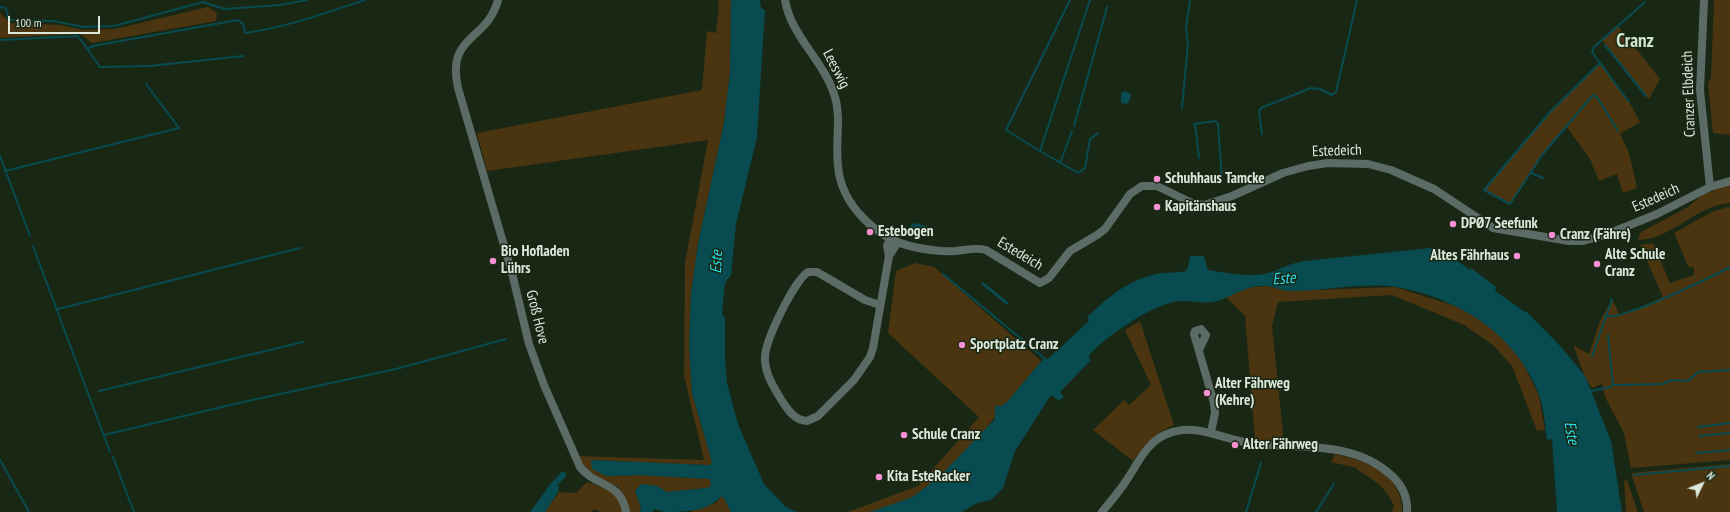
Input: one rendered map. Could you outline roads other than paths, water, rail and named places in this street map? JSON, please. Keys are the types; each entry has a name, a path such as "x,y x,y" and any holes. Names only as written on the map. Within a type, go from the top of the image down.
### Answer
{"street":[{"name":"Groß Hove","path":"498,0 487,22 465,42 458,54 455,68 458,88 512,273 527,338 544,385 580,467 591,478 617,491 623,501 626,512"},
{"name":"Leeswig","path":"786,0 792,21 827,77 837,101 838,165 841,181"},
{"name":"Cranzer Elbdeich","path":"1704,0 1700,90 1710,187"},
{"name":"Estedeich","path":"841,181 851,202 862,216 872,226 890,238 898,242 930,250 957,251 982,248 1040,283 1049,278 1070,251 1105,229 1130,194 1142,186 1157,186 1192,203 1204,205 1232,196 1283,173 1308,166 1328,163 1368,164 1391,170 1434,189 1493,228 1569,241 1583,241 1605,235 1657,214 1710,187 1730,181"},
{"path":"880,305 865,300 817,272 808,272 798,281 769,338 765,358 768,374 774,387 789,411 796,418 807,421 818,416 859,375 873,348 889,256 887,246 890,238"},
{"path":"889,256 898,242"},
{"path":"1199,350 1214,403 1215,413 1211,432"},
{"path":"1102,512 1126,482 1148,448 1158,438 1180,429 1196,429 1211,432 1235,441 1330,449 1360,456 1382,468 1397,481 1406,497 1406,512"}],"water":[{"name":"Este","path":"731,0 760,0 761,8 765,10 757,137 736,224 731,275 725,283 722,313 725,319 725,359 727,383 738,424 764,484 785,506 797,512 731,512 724,498 721,496 710,505 697,510 667,512 655,509 652,512 640,512 641,507 635,491 641,484 657,486 667,492 706,488 711,486 710,479 639,475 606,476 592,469 591,460 707,465 710,465 712,462 692,393 689,345 691,294 698,244 724,123 730,73"},
{"path":"1125,91 1131,94 1130,100 1127,104 1121,103 1121,93"},
{"path":"914,223 927,226 929,229 928,235 924,237 912,233 910,226"},
{"name":"Este","path":"1431,248 1448,254 1470,270 1471,268 1496,287 1495,291 1525,312 1526,311 1563,349 1585,376 1611,441 1622,512 1557,512 1552,439 1547,440 1541,400 1529,373 1516,354 1500,337 1482,322 1463,310 1442,300 1419,292 1396,287 1358,286 1291,291 1267,286 1259,286 1246,289 1213,302 1178,301 1162,305 1151,310 1106,339 1089,355 1090,361 1060,392 1064,397 1059,401 1051,395 1015,451 1003,488 991,500 977,503 962,512 870,512 913,497 941,475 995,419 995,406 1001,406 1008,401 1044,358 1048,359 1089,321 1087,317 1101,304 1131,283 1162,273 1186,271 1190,256 1204,256 1208,270 1253,275 1268,273 1304,261"},
{"path":"983,282 1009,303 1007,305 981,284"},
{"path":"562,473 563,475 555,483 559,487 558,492 545,512 530,512 552,482"}],"waterway":[{"path":"0,7 6,8 9,20 54,21 83,27 114,26 203,2 224,9 280,5 307,0"},
{"path":"87,49 93,46 238,20 243,24 245,33 306,19 365,0"},
{"path":"1040,151 1006,130 1070,0"},
{"path":"1090,0 1040,151 1078,173 1085,168 1090,139 1098,133"},
{"path":"1182,108 1188,44 1186,28 1190,0"},
{"path":"1262,134 1259,112 1261,108 1311,88 1320,89 1332,95 1336,92 1357,0"},
{"path":"1629,102 1592,52 1594,47 1645,2"},
{"path":"1074,126 1107,7"},
{"path":"0,40 78,36 100,67 150,66 243,56"},
{"path":"1605,45 1646,96"},
{"path":"1600,63 1550,112 1484,190 1510,204 1542,155 1593,95 1597,97 1618,131"},
{"path":"5,171 179,128 146,84"},
{"path":"1194,124 1215,121 1218,124 1222,180"},
{"path":"1195,124 1199,158"},
{"path":"1060,163 1072,131"},
{"path":"0,156 30,236"},
{"path":"1531,173 1543,178"},
{"path":"33,246 110,452"},
{"path":"58,309 300,248"},
{"path":"1592,357 1606,316 1630,312 1648,305 1730,267"},
{"path":"943,274 1044,358"},
{"path":"1606,316 1612,299"},
{"path":"1608,335 1613,385"},
{"path":"104,435 243,402 396,369 506,339"},
{"path":"99,391 303,342"},
{"path":"1591,391 1613,385 1663,384 1671,380 1688,381 1698,372 1730,370"},
{"path":"1698,427 1730,423"},
{"path":"1699,436 1730,433"},
{"path":"1696,453 1730,450"},
{"path":"113,457 134,512"},
{"path":"0,460 29,512"},
{"path":"1246,512 1261,463"},
{"path":"1634,475 1730,466"},
{"path":"550,489 563,475"},
{"path":"1316,512 1334,484"}],"place":[{"name":"Schuhhaus Tamcke","path":"1157,179"},
{"name":"Kapitänshaus","path":"1157,207"},
{"name":"DPØ7 Seefunk","path":"1453,224"},
{"name":"Estebogen","path":"870,232"},
{"name":"Cranz (Fähre)","path":"1552,235"},
{"name":"Altes Fährhaus","path":"1517,256"},
{"name":"Bio Hofladen Lührs","path":"493,261"},
{"name":"Alte Schule Cranz","path":"1597,264"},
{"name":"Sportplatz Cranz","path":"962,345"},
{"name":"Alter Fährweg (Kehre)","path":"1207,393"},
{"name":"Schule Cranz","path":"904,435"},
{"name":"Alter Fährweg","path":"1235,445"},
{"name":"Kita EsteRacker","path":"879,477"}],"district":[{"name":"Cranz","path":"1635,42"}]}
